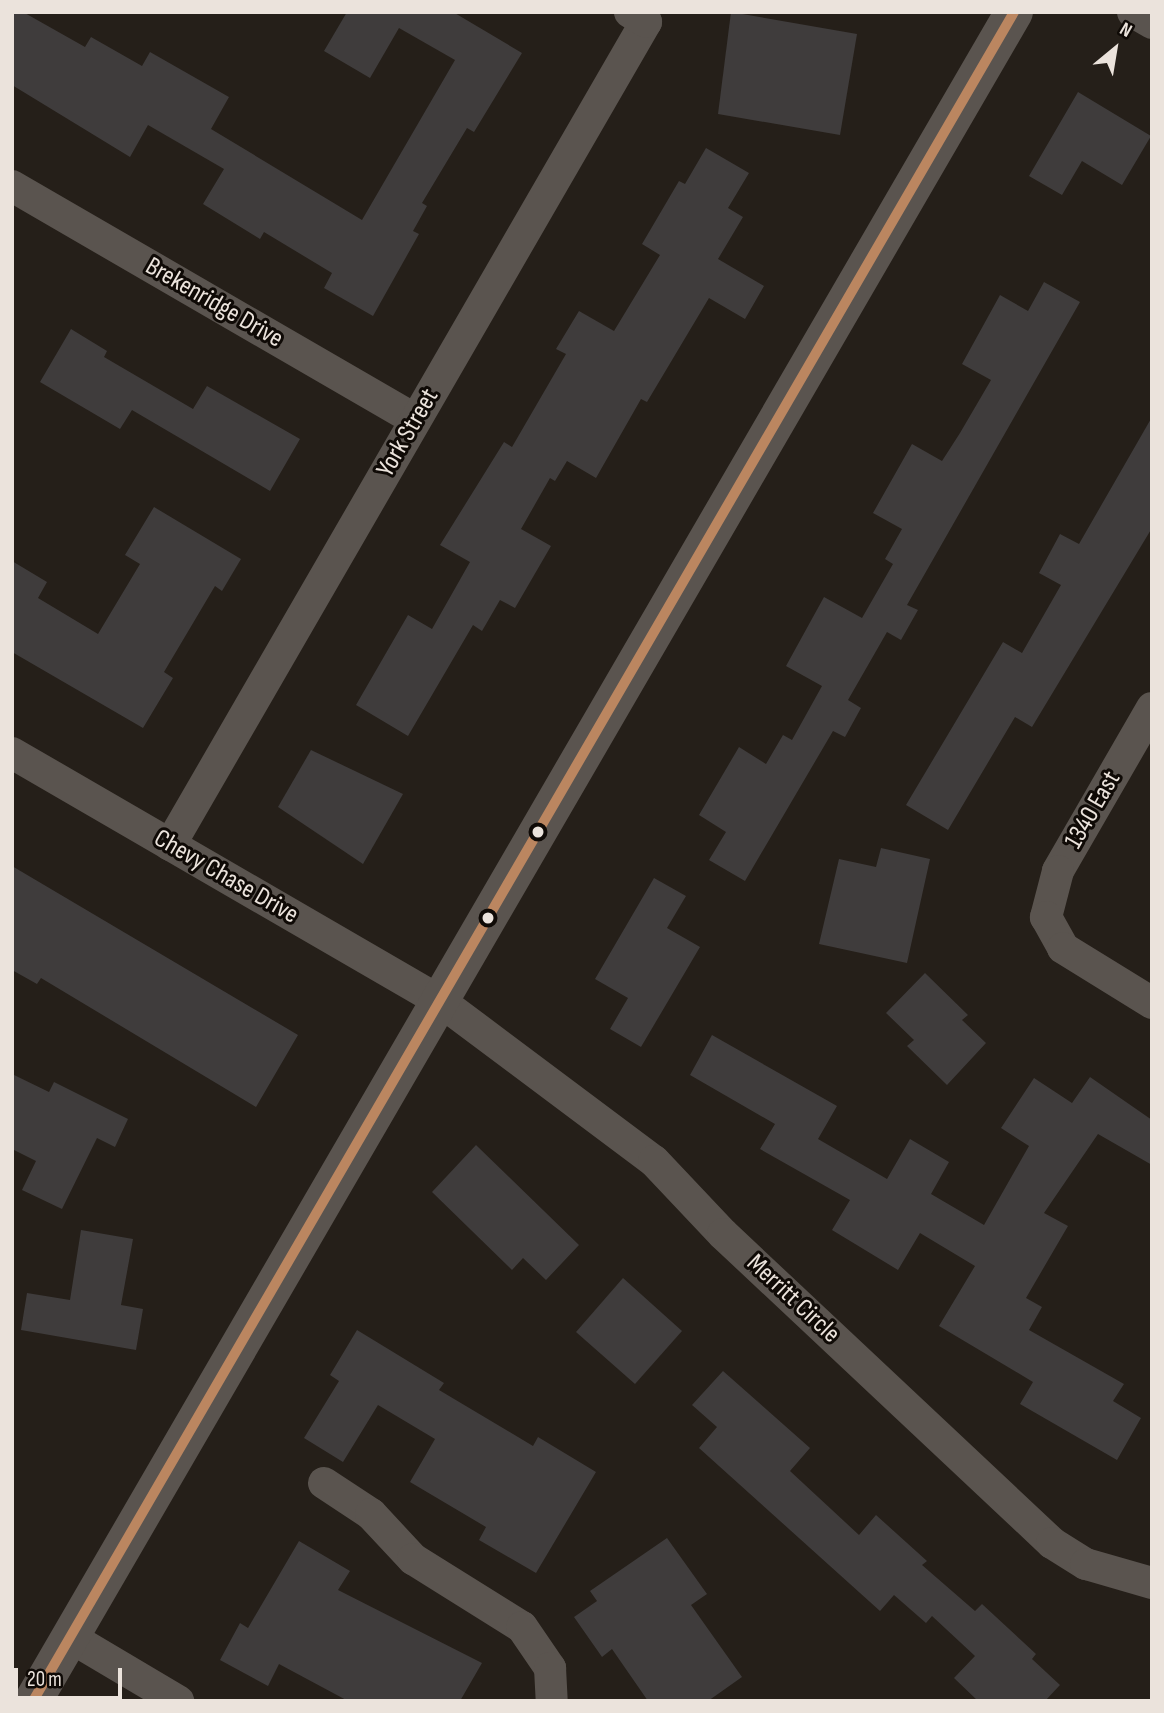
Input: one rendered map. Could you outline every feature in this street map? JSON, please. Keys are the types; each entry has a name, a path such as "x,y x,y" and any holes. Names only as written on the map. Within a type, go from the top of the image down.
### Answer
{"main road":[{"path":"33,1701 1014,12"}],"street":[{"path":"1133,12 1152,23"},
{"name":"York Street","path":"170,845 415,420 638,17"},
{"name":"Brekenridge Drive","path":"12,186 415,420"},
{"name":"1340 East","path":"1152,708 1058,871 1046,917 1063,948 1152,1003"},
{"name":"Chevy Chase Drive","path":"12,753 440,1001"},
{"name":"Merritt Circle","path":"440,1001 654,1161 723,1234 1052,1543 1086,1564 1152,1583"},
{"path":"324,1483 371,1514 413,1559 522,1627 550,1668 552,1701"},
{"path":"70,1637 178,1701"}],"building":[{"path":"12,12 23,12 85,47 91,37 142,66 150,52 229,97 211,129 362,220 455,60 399,28 370,78 324,51 347,12 453,12 522,53 474,132 467,128 422,203 427,206 413,231 419,234 373,316 324,288 332,273 264,232 260,239 203,204 224,169 148,125 130,157 12,85"},
{"path":"731,12 857,34 840,135 718,114"},
{"path":"1078,92 1151,136 1122,185 1082,161 1062,195 1029,176"},
{"path":"706,148 749,173 728,208 743,217 718,259 764,286 745,319 709,298 647,402 641,399 596,478 567,461 555,481 550,478 521,529 551,546 515,608 500,600 482,631 473,625 408,736 356,705 408,615 432,629 470,562 440,545 504,442 512,447 566,354 556,349 579,311 614,331 660,255 642,244 679,181 685,184"},
{"path":"1044,282 1080,302 907,605 918,610 901,640 887,632 848,700 861,708 845,737 833,731 745,881 709,860 726,832 699,815 739,747 766,764 783,735 792,740 822,686 786,666 824,597 862,618 893,564 885,559 902,529 873,513 912,444 942,461 991,380 962,364 1000,295 1028,311"},
{"path":"71,329 107,351 104,357 193,409 207,386 300,439 270,491 132,410 120,429 40,382"},
{"path":"1152,417 1152,528 1032,727 1015,717 948,830 906,805 1003,642 1022,653 1061,585 1039,573 1060,534 1079,544"},
{"path":"154,507 241,559 222,591 215,586 164,672 173,678 143,728 12,652 12,561 47,582 38,598 98,634 140,564 125,555"},
{"path":"311,750 403,794 363,864 278,807"},
{"path":"881,848 930,859 907,963 819,944 839,859 876,867"},
{"path":"12,866 298,1035 256,1107 41,978 37,984 12,970"},
{"path":"654,878 686,896 667,928 700,947 641,1047 610,1029 628,998 595,979"},
{"path":"925,973 968,1015 962,1020 986,1043 947,1085 907,1046 914,1040 886,1013"},
{"path":"712,1035 837,1106 818,1139 887,1179 910,1139 949,1162 931,1194 984,1225 1029,1146 1001,1128 1034,1078 1072,1103 1090,1077 1152,1120 1152,1165 1098,1134 1044,1213 1068,1226 1026,1298 1042,1307 1029,1330 1124,1384 1113,1401 1141,1418 1117,1460 1020,1404 1033,1382 939,1326 975,1266 920,1233 898,1270 832,1230 850,1200 760,1149 775,1124 690,1075"},
{"path":"12,1074 49,1092 54,1082 128,1119 115,1147 97,1138 62,1209 22,1190 36,1161 12,1149"},
{"path":"476,1145 579,1245 546,1280 523,1258 512,1270 432,1192"},
{"path":"81,1230 133,1239 121,1305 143,1309 136,1350 21,1330 27,1293 70,1300"},
{"path":"623,1278 682,1331 635,1384 576,1332"},
{"path":"357,1330 444,1383 439,1390 533,1446 538,1437 596,1472 536,1573 479,1540 486,1527 410,1482 435,1439 378,1405 343,1462 304,1438 339,1381 330,1375"},
{"path":"723,1371 810,1448 790,1471 859,1535 876,1515 927,1561 922,1565 975,1611 982,1604 1036,1654 1032,1659 1060,1685 1045,1701 978,1701 954,1678 975,1656 932,1616 926,1623 894,1595 880,1611 699,1448 717,1427 692,1405"},
{"path":"667,1538 707,1594 691,1605 742,1677 708,1701 648,1701 612,1649 602,1657 574,1617 597,1601 590,1591"},
{"path":"299,1541 350,1571 338,1590 482,1663 460,1701 348,1701 279,1664 268,1686 220,1660 240,1623 248,1628"}],"transit line":[{"path":"33,1701 1014,12"}]}
